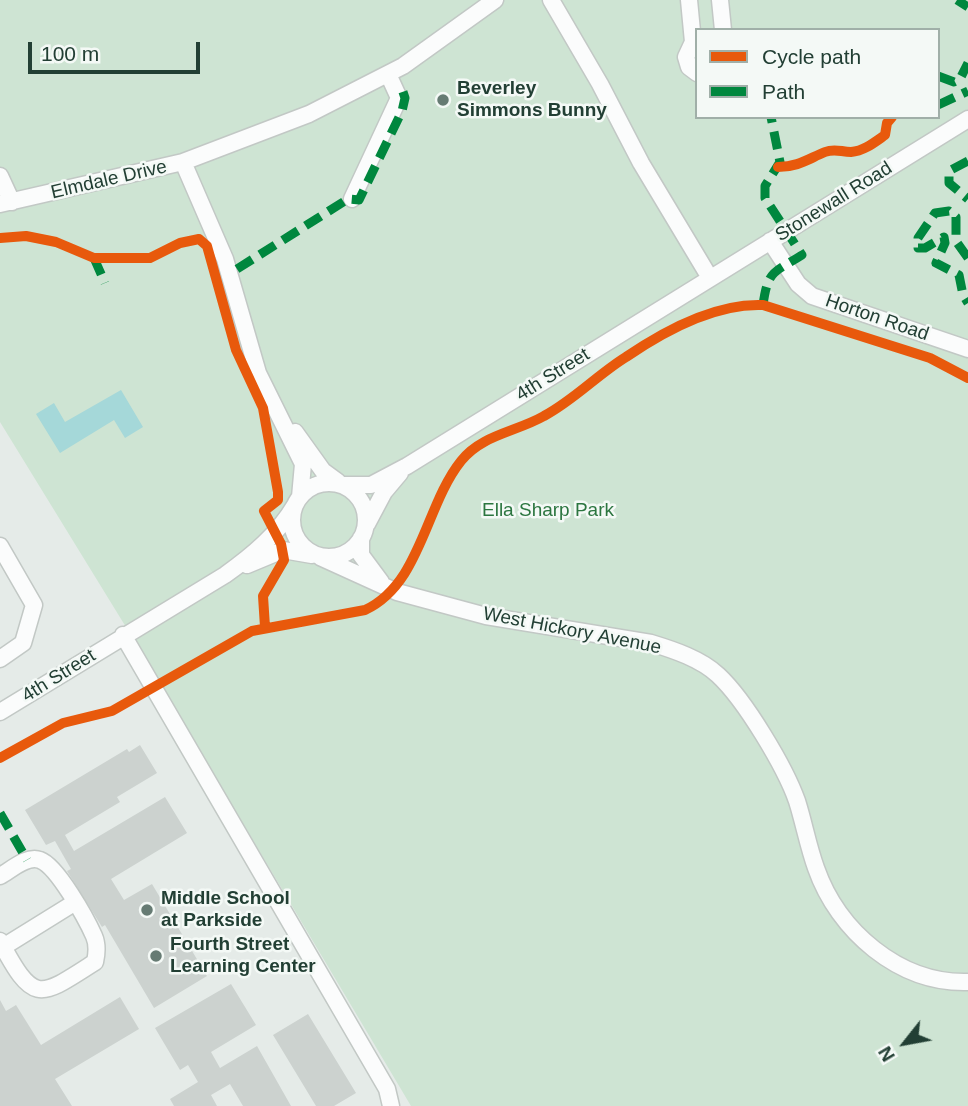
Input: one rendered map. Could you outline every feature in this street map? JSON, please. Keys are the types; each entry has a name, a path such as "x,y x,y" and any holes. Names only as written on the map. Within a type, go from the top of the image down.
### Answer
{"street":[{"name":"Elmdale Drive","path":"6,203 183,162 310,114 388,74 495,0"},
{"path":"551,0 600,84 704,282"},
{"path":"689,0 693,42 687,57 689,67 695,72"},
{"path":"720,0 723,28"},
{"path":"352,199 399,98 388,74"},
{"name":"Stonewall Road","path":"704,282 968,119"},
{"path":"183,162 225,259 258,373 303,464 298,501 291,522 293,534 302,547 317,556 345,553 362,535"},
{"path":"0,176 6,203"},
{"name":"Horton Road","path":"770,241 798,284 812,296 968,349"},
{"name":"4th Street","path":"341,484 371,485 407,466 704,282"},
{"path":"277,407 323,471 362,503 366,513 361,555 381,582"},
{"name":"4th Street","path":"362,535 384,492 407,466"},
{"path":"298,501 318,484 341,484"},
{"name":"4th Street","path":"0,712 225,575 257,551 282,526 298,501"},
{"path":"0,546 34,606 23,643 0,659"},
{"name":"4th Street","path":"225,575 283,550 317,556"},
{"name":"West Hickory Avenue","path":"317,556 342,569 381,582 397,592 486,616 651,643 673,650 716,673 751,715 790,787 816,870 853,931 874,951 900,967 935,978 968,982"},
{"path":"123,635 387,1089 391,1106"},
{"path":"0,876 29,859 40,860 56,872 94,936 97,950 95,962 50,991 37,992 28,985 1,945 74,903"}],"green space":[{"name":"Ella Sharp Park","path":"0,0 968,0 968,1106 411,1106 129,632 0,422"}],"water":[{"path":"121,390 143,427 125,438 114,420 60,453 36,414 54,403 65,422"}],"building":[{"path":"140,745 157,773 117,797 120,802 65,835 74,851 165,797 187,833 111,879 124,900 152,884 207,976 154,1008 105,925 102,927 67,871 71,869 55,841 46,845 25,810 127,749 129,752"},
{"path":"231,984 256,1025 211,1052 220,1068 257,1046 291,1106 243,1106 230,1084 211,1095 217,1106 174,1106 170,1099 198,1082 188,1065 180,1070 155,1028"},
{"path":"120,997 139,1029 55,1079 72,1106 0,1106 0,1000 6,1011 16,1005 41,1045"},
{"path":"308,1014 356,1093 334,1106 316,1106 273,1035"}],"marked path":[{"path":"957,0 968,7"},
{"path":"940,77 954,82 960,79 968,63"},
{"path":"237,269 348,199 359,200 402,111 405,98 402,89"},
{"path":"940,104 968,91"},
{"path":"763,305 770,278 802,255 765,198 765,186 780,162 771,119"},
{"path":"968,161 949,171 949,183 968,199"},
{"path":"968,258 956,241 956,217 949,211 935,213 918,238 918,248 925,248 944,237 945,243 936,263 959,275 963,295 968,303"},
{"path":"94,258 105,283"},
{"path":"0,813 27,860"}],"cycle path":[{"path":"778,167 797,164 829,151 851,152 865,148 885,135 890,119"},
{"path":"0,238 26,236 56,242 94,258 150,258 180,243 199,239 207,246 236,350 263,408 278,492 278,500 264,511 281,544 284,560 263,596 265,627"},
{"path":"0,758 63,723 112,711 252,631 365,610 384,598 399,582 449,479 469,452 478,445 555,410 615,364 691,320 727,309 763,305 930,358 968,378"}],"place":[{"name":"Beverley Simmons Bunny","path":"443,100"},
{"name":"Middle School at Parkside","path":"147,910"},
{"name":"Fourth Street Learning Center","path":"156,956"}]}
